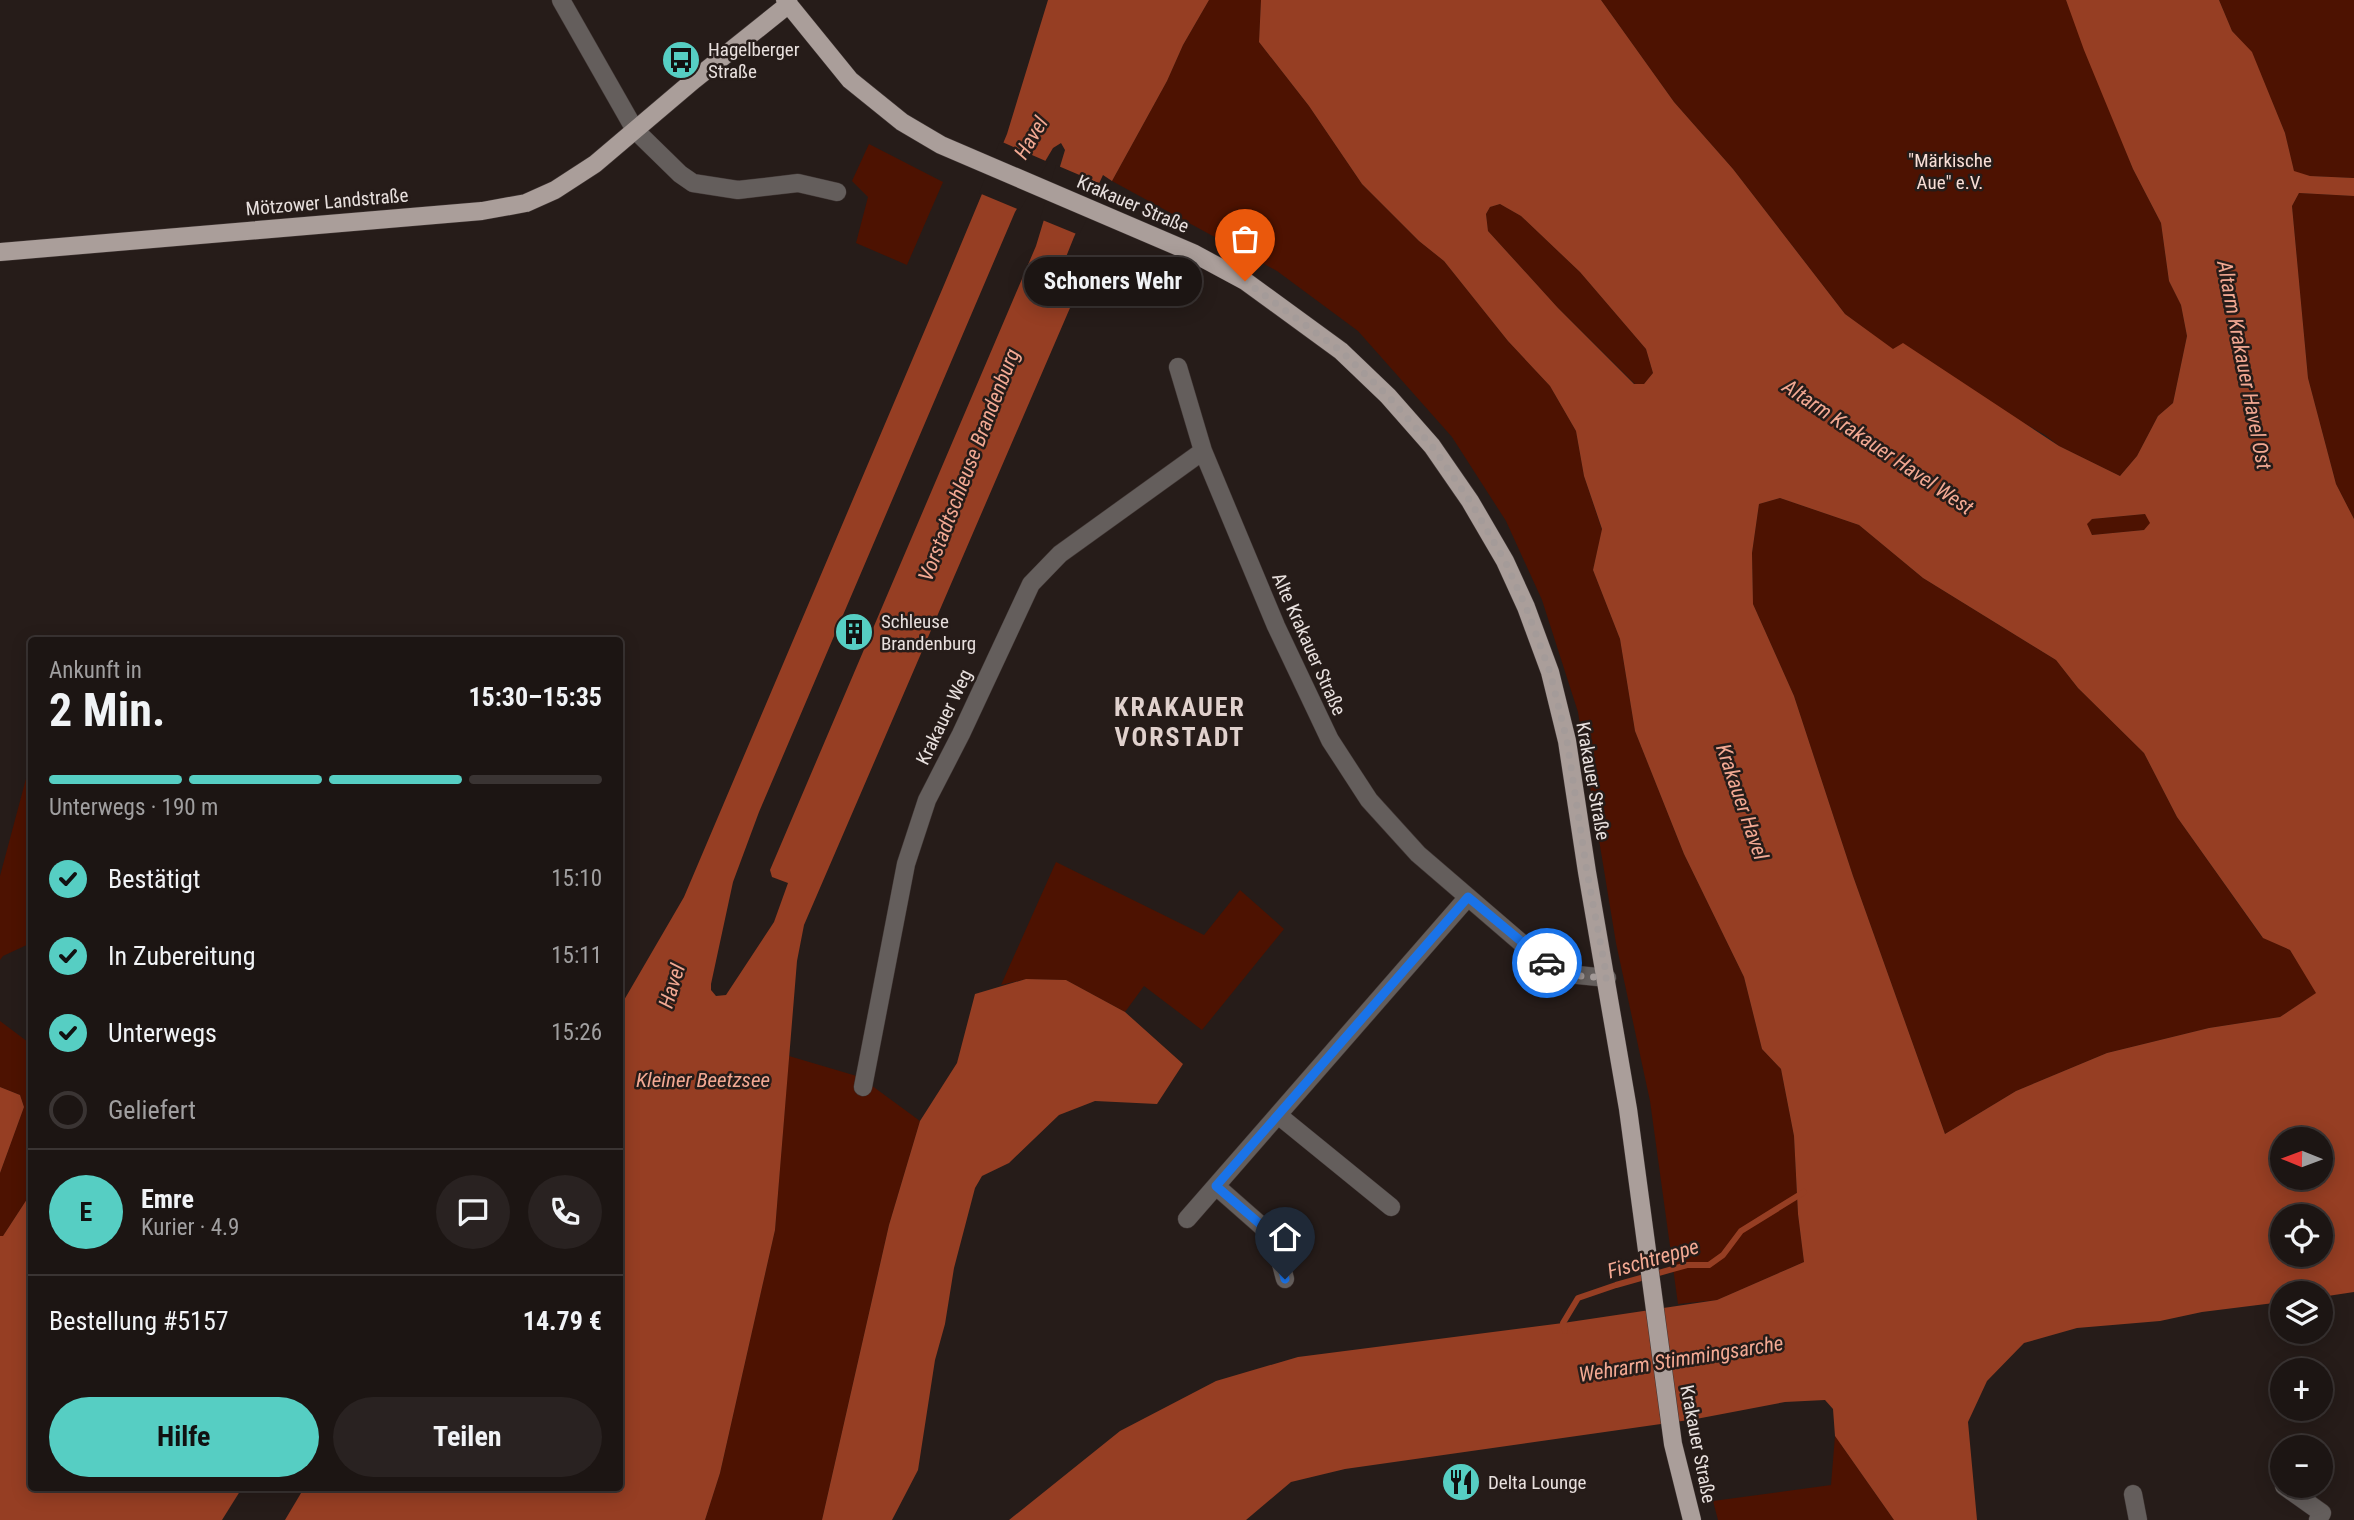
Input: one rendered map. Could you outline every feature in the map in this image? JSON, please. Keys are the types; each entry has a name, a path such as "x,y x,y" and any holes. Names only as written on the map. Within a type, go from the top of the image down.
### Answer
{"main road":[{"name":"Mötzower Landstraße","path":"0,252 482,211 526,203 555,190 595,164 787,2"},
{"name":"Krakauer Straße","path":"787,2 849,80 902,122 941,145 1193,253 1245,281 1341,351 1388,396 1432,446 1470,501 1505,561 1526,607 1550,672 1567,741 1628,1108 1648,1270 1674,1444 1692,1520"}],"street":[{"path":"561,0 635,130 680,174 693,183 738,190 799,183 837,192"},
{"name":"Alte Krakauer Straße","path":"1178,367 1203,451 1276,626 1330,740 1369,800 1418,854 1541,959 1568,975 1607,978"},
{"name":"Krakauer Weg","path":"863,1087 906,864 927,800 1031,584 1060,554 1203,451"},
{"path":"1187,1219 1468,897"},
{"path":"1278,1115 1391,1207"},
{"path":"1216,1186 1275,1237 1285,1279"},
{"path":"2133,1494 2138,1520"},
{"path":"2301,1498 2322,1514 2318,1520"}],"green space":[{"path":"1209,0 1261,0 1259,42 1309,106 1362,184 1419,241 1444,261 1508,341 1550,386 1576,431 1584,476 1602,530 1593,570 1620,639 1635,731 1684,854 1744,977 1762,1049 1781,1069 1794,1136 1798,1214 1804,1262 1717,1300 1678,1304 1650,1101 1616,943 1578,712 1542,600 1506,521 1452,437 1358,331 1277,271 1112,181"},
{"name":"\"Märkische Aue\" e.V.","path":"1601,0 2066,0 2133,169 2161,223 2169,281 2181,305 2187,336 2173,403 2158,416 2137,456 2120,476 2059,446 2045,435 1893,350 1845,314 1733,169 1674,102"},
{"path":"2219,0 2354,0 2354,178 2310,176 2294,172 2285,133 2252,53 2232,31"},
{"path":"869,144 943,182 907,265 856,243 868,197 852,181"},
{"path":"2299,193 2354,196 2354,519 2336,484 2308,378 2292,206"},
{"path":"1500,204 1521,216 1580,272 1646,349 1653,373 1644,384 1635,384 1558,308 1488,231 1486,214 1490,207"},
{"path":"1780,498 1859,525 1923,578 2056,660 2078,688 2144,753 2177,817 2262,937 2290,950 2317,993 2280,1017 2209,1028 2107,1053 2016,1091 1945,1134 1853,876 1794,696 1753,604 1752,553 1759,504"},
{"path":"2145,514 2151,523 2144,530 2092,535 2086,524 2092,519"},
{"path":"28,771 28,944 0,960 0,876"},
{"path":"1056,862 1204,935 1240,890 1284,929 1202,1030 1144,986 1125,1012 1066,980 1026,979 1001,985"},
{"path":"0,1021 28,1042 28,1198 3,1236 0,1236 0,1173 24,1107 20,1095 0,1087"},
{"path":"789,1056 860,1077 920,1121 889,1225 822,1520 705,1520 720,1473 775,1230"},
{"path":"1835,1436 1894,1520 1718,1520 1713,1501 1831,1485"}],"water":[{"path":"1048,0 1209,0 1112,181 1103,175 1074,237 1058,277 1079,287 804,925 797,961 775,1230 720,1473 705,1520 285,1520 302,1491 623,1491 623,1002 684,897 1007,134","holes":["1061,143 1065,150 1036,246 770,870 772,877 788,883 774,922 726,995 716,996 711,990 711,984 733,882 759,812 1015,212 1053,148"]},
{"path":"1261,0 1601,0 1674,102 1733,169 1845,314 1893,349 1903,343 2059,446 2120,476 2137,456 2158,416 2173,403 2187,336 2181,305 2169,281 2161,223 2133,169 2066,0 2219,0 2232,31 2252,52 2285,133 2294,171 2310,176 2354,178 2354,196 2299,193 2292,206 2308,378 2336,484 2354,519 2354,1292 2333,1295 2333,1281 2270,1281 2270,1304 2202,1312 2160,1321 2077,1328 2024,1343 1987,1381 1968,1422 1977,1520 1894,1520 1835,1436 1833,1409 1825,1400 1785,1402 1696,1419 1345,1469 1291,1482 1246,1520 1009,1520 1120,1431 1216,1381 1298,1357 1717,1300 1804,1262 1798,1214 1794,1136 1781,1069 1762,1049 1744,977 1684,854 1635,731 1620,639 1593,570 1602,529 1584,476 1576,431 1550,386 1508,341 1444,261 1419,241 1362,184 1309,106 1259,42","holes":["1500,204 1521,216 1580,272 1646,349 1653,373 1644,384 1634,384 1558,308 1488,231 1486,214 1490,207","1780,498 1859,525 1923,578 2056,660 2078,688 2144,753 2177,817 2263,938 2290,950 2316,993 2280,1017 2209,1028 2107,1053 2016,1091 1945,1134 1853,876 1794,696 1753,604 1752,553 1759,504","2145,514 2150,523 2144,530 2092,535 2087,524 2092,519"]},
{"path":"1026,979 1066,980 1125,1012 1183,1064 1157,1104 1095,1101 1059,1115 1009,1163 982,1176 975,1188 954,1268 945,1324 935,1360 918,1470 892,1520 822,1520 889,1225 920,1121 957,1063 975,994"},
{"path":"0,1087 20,1095 24,1107 0,1173"},
{"path":"28,1198 28,1491 240,1491 222,1520 0,1520 0,1236 3,1236"}],"pier":[{"path":"1000,141 1048,162 1020,210 979,193"},
{"path":"1056,165 1103,185 1079,235 1040,219"}],"waterway":[{"name":"Fischtreppe","path":"1565,1331 1563,1323 1578,1298 1687,1265 1709,1265 1723,1255 1741,1231 1804,1192"}],"way so far":[{"path":"1245,281 1341,351 1388,396 1432,446 1470,501 1505,561 1526,607 1550,672 1567,741 1607,978 1568,975 1547,963"}],"place":[{"name":"Hagelberger Straße","path":"681,60"},
{"name":"Schoners Wehr","path":"1245,281"},
{"name":"Schleuse Brandenburg","path":"854,632"},
{"name":"Delta Lounge","path":"1461,1482"}],"district":[{"name":"KRAKAUER VORSTADT","path":"1180,722"}],"route":[{"path":"1285,1279 1275,1237 1216,1186 1468,897 1547,963"}],"water label":[{"name":"Havel","path":"1031,138"},
{"name":"Altarm Krakauer Havel Ost","path":"2244,365"},
{"name":"Altarm Krakauer Havel West","path":"1878,447"},
{"name":"Vorstadtschleuse Brandenburg","path":"969,465"},
{"name":"Krakauer Havel","path":"1742,802"},
{"name":"Havel","path":"672,986"},
{"name":"Kleiner Beetzsee","path":"703,1080"},
{"name":"Wehrarm Stimmingsarche","path":"1681,1359"}]}
